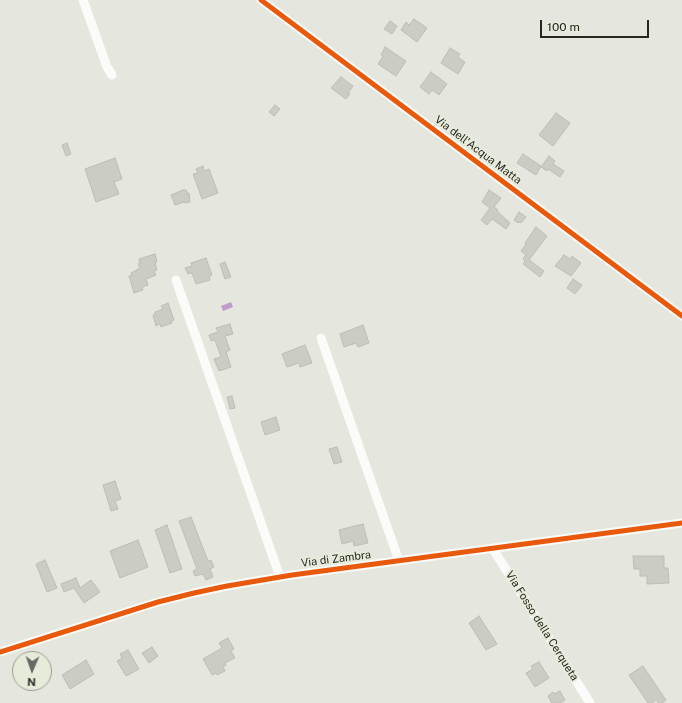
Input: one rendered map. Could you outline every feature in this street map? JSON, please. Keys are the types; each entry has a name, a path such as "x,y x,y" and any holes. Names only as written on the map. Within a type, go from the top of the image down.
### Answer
{"street":[{"path":"83,0 107,67 112,75"},
{"name":"Via dell'Acqua Matta","path":"261,0 682,316"},
{"path":"176,280 280,577"},
{"path":"321,338 399,561"},
{"name":"Via di Zambra","path":"0,652 208,589 280,577 682,523"},
{"name":"Via Fosso della Cerqueta","path":"493,549 590,703"}],"shaded area":[{"path":"231,302 233,307 223,311 221,306"}],"building":[{"path":"414,19 427,28 417,42 401,30 406,22 409,25"},
{"path":"390,21 397,26 392,34 384,29"},
{"path":"385,47 406,61 396,76 378,64 383,56 381,55"},
{"path":"450,48 460,54 458,57 465,62 458,74 441,63"},
{"path":"431,72 447,84 439,95 432,90 429,94 420,87"},
{"path":"341,77 353,86 346,99 331,88"},
{"path":"275,105 280,109 274,116 269,112"},
{"path":"556,113 570,123 553,146 539,135"},
{"path":"67,143 71,154 66,156 62,145"},
{"path":"523,154 541,166 536,175 517,163"},
{"path":"549,156 555,161 553,164 564,171 560,177 548,169 547,171 541,167"},
{"path":"115,158 122,179 114,182 119,194 96,202 85,169"},
{"path":"203,166 204,171 209,169 218,193 202,199 193,174 198,173 196,169"},
{"path":"186,190 188,194 189,193 190,202 175,205 171,195"},
{"path":"489,190 501,198 494,207 510,223 506,229 492,219 487,225 481,220 490,208 482,202"},
{"path":"519,212 526,217 521,223 514,220"},
{"path":"536,227 547,236 529,260 544,271 540,277 523,264 525,261 523,259 526,255 521,251"},
{"path":"155,254 157,270 154,271 156,275 146,279 148,285 142,287 143,290 134,293 129,276 132,275 131,273 140,268 138,264 140,263 139,259"},
{"path":"564,255 570,259 572,256 581,263 571,276 555,266"},
{"path":"206,258 212,275 209,277 210,280 196,284 192,273 188,274 185,268 192,266 191,263"},
{"path":"225,262 231,277 225,279 220,264"},
{"path":"573,279 582,285 575,294 567,288"},
{"path":"168,303 174,320 171,321 172,323 161,327 160,324 156,326 153,315 155,312 163,309 161,306"},
{"path":"230,324 233,334 225,336 230,350 226,352 231,367 219,371 214,359 221,357 215,340 211,341 209,335 218,332 216,328"},
{"path":"363,325 369,343 358,347 356,343 344,347 340,334"},
{"path":"305,345 312,363 300,367 299,363 287,367 282,354"},
{"path":"232,396 235,408 230,409 227,397"},
{"path":"276,417 280,430 265,435 261,422"},
{"path":"337,447 342,462 334,464 329,449"},
{"path":"115,481 121,499 115,501 118,509 111,511 103,485"},
{"path":"191,517 208,561 211,560 214,567 210,569 213,577 206,580 203,574 195,576 193,571 197,569 179,521"},
{"path":"363,524 368,543 354,546 353,541 342,544 339,530"},
{"path":"167,525 182,569 170,573 155,530"},
{"path":"138,540 148,567 120,578 110,551"},
{"path":"633,556 664,556 664,568 668,568 669,583 647,584 647,576 640,576 640,569 634,569"},
{"path":"45,560 57,588 47,592 36,564"},
{"path":"76,578 80,588 91,580 100,592 84,603 74,588 64,592 61,584"},
{"path":"479,616 497,644 486,650 469,623"},
{"path":"228,638 234,649 231,651 235,658 225,663 226,665 223,667 225,671 217,675 216,673 212,675 203,659 222,648 219,643"},
{"path":"152,647 158,656 149,663 142,653"},
{"path":"128,650 139,669 126,676 117,661 122,658 120,654"},
{"path":"86,660 94,674 70,689 62,675"},
{"path":"539,662 549,678 535,687 526,673 533,669 531,666"},
{"path":"643,666 666,700 662,703 659,703 656,700 652,703 648,703 629,675"},
{"path":"560,691 565,700 560,703 552,703 548,696 553,692 554,694"}],"cycle path":[{"path":"261,0 682,316"},
{"path":"0,652 158,602 227,586 292,575 682,523"}]}
